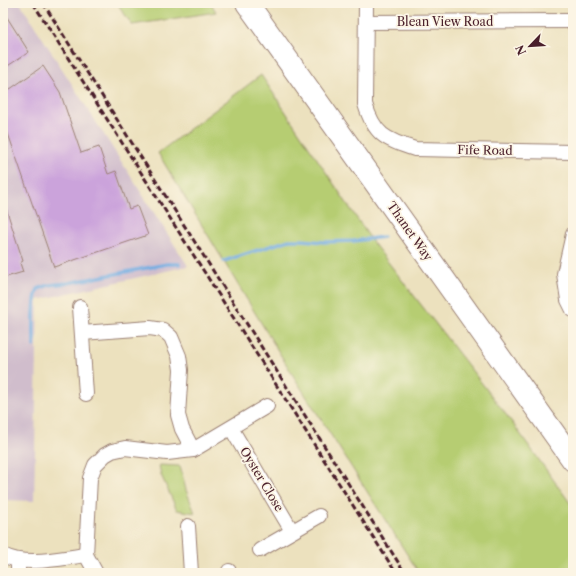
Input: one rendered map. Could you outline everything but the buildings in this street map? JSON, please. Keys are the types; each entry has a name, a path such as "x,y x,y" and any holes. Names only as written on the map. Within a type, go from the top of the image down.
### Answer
{"main road":[{"name":"Thanet Way","path":"247,3 573,460"}],"street":[{"name":"Fife Road","path":"366,3 365,104 370,118 382,135 399,144 415,149 573,152"},
{"name":"Blean View Road","path":"366,22 573,21"},
{"path":"573,234 564,274 568,300 573,310"},
{"path":"80,307 86,394"},
{"path":"82,333 150,328 163,330 171,337 179,356 181,370 178,415 182,429 193,450"},
{"path":"96,573 86,555 90,478 92,471 100,460 112,451 125,448 167,453 193,450 267,406"},
{"name":"Oyster Close","path":"231,428 292,531"},
{"path":"260,550 319,516"},
{"path":"188,526 191,573"},
{"path":"3,555 18,567 33,561 86,555"}],"shaded area":[{"path":"3,3 20,3 188,266 38,300 34,501 3,500"}],"green space":[{"path":"117,3 211,3 216,12 132,25"},
{"path":"261,75 374,244 511,421 573,507 573,573 419,573 294,377 158,153"},
{"path":"159,465 180,466 186,490 195,513 177,510 161,475"}],"waterway":[{"path":"224,261 289,240 324,242 354,241 383,237"},
{"path":"34,346 34,308 38,289 49,285 68,283 167,264 179,264"}],"railway":[{"path":"33,3 396,573"},
{"path":"43,3 405,573"}]}
